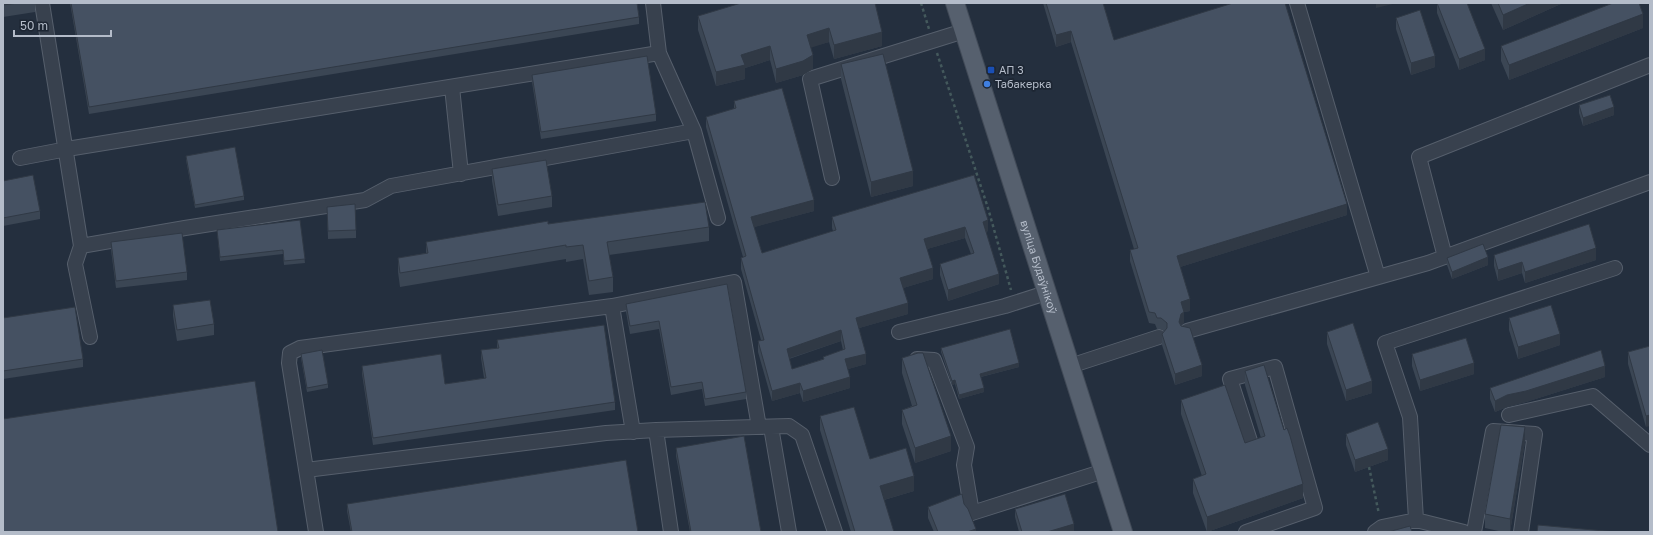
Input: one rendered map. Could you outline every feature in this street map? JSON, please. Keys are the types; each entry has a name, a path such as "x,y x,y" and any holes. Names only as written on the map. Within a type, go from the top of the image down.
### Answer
{"main road":[{"name":"вуліца Будаўнікоў","path":"955,3 1104,472 1121,531"}],"lane":[{"path":"42,3 67,149 81,246 75,264 90,337"},
{"path":"653,3 659,53 694,131 718,218"},
{"path":"1297,3 1378,277"},
{"path":"832,178 810,79 964,32"},
{"path":"20,158 67,149 659,53"},
{"path":"1445,257 1419,157 1650,65"},
{"path":"452,87 461,174"},
{"path":"81,246 366,200 391,186 694,131"},
{"path":"1187,331 1445,257 1650,182"},
{"path":"1416,520 1410,417 1385,343 1615,268"},
{"path":"316,532 289,362 290,353 300,348 612,306 734,282 789,532"},
{"path":"899,332 1015,303 1046,293"},
{"path":"612,306 633,432"},
{"path":"1070,366 1159,338"},
{"path":"917,359 934,360 967,447 964,465 972,513 1104,472"},
{"path":"1246,532 1315,508 1274,367 1230,379 1251,444"},
{"path":"1509,415 1593,396 1650,445"},
{"path":"306,470 606,433 789,426 802,436 835,532"},
{"path":"656,430 671,532"},
{"path":"1474,532 1493,431 1535,434 1521,532"},
{"path":"1378,529 1416,520 1464,532"}],"path":[{"path":"920,3 934,41 988,208 1015,303"},
{"path":"1369,467 1378,529"}],"building":[{"path":"3,3 18,3 3,5"},
{"path":"71,3 637,3 639,17 89,107"},
{"path":"741,3 875,3 882,32 834,45 829,28 807,35 813,55 803,61 776,69 770,46 741,55 745,65 716,72 698,16"},
{"path":"1046,3 1103,3 1114,40 1233,3 1285,3 1347,204 1177,256 1190,299 1181,302 1184,312 1181,314 1179,322 1181,326 1190,328 1202,365 1175,374 1162,334 1167,328 1167,323 1161,318 1157,318 1155,313 1149,312 1130,250 1138,248 1071,31 1056,35"},
{"path":"1437,3 1467,3 1485,49 1459,59"},
{"path":"1498,3 1530,3 1503,15"},
{"path":"1613,3 1639,3 1643,14 1509,65 1501,46"},
{"path":"1420,10 1435,56 1411,63 1396,18"},
{"path":"883,54 913,171 871,182 841,64"},
{"path":"647,56 656,114 541,132 532,75"},
{"path":"782,88 814,200 751,217 762,253 836,230 832,217 974,175 988,220 983,222 999,274 948,290 940,264 974,253 965,227 924,239 933,268 900,278 908,303 856,318 866,354 845,359 850,377 803,391 800,383 772,391 758,341 764,340 741,258 746,256 706,117 736,108 734,101","holes":["841,330 845,349 823,357 824,359 792,369 787,349"]},
{"path":"1610,95 1614,107 1583,118 1579,105"},
{"path":"235,147 244,196 195,205 186,156"},
{"path":"546,160 552,196 498,205 492,169"},
{"path":"33,175 40,211 3,218 3,181"},
{"path":"705,202 709,227 607,242 613,277 589,281 583,245 566,247 566,245 400,273 398,258 428,253 426,242 548,221 548,224"},
{"path":"355,204 356,230 328,231 327,207"},
{"path":"300,220 305,259 284,261 283,250 220,257 217,230"},
{"path":"1589,224 1596,248 1525,272 1522,262 1498,270 1494,255"},
{"path":"182,233 187,272 116,281 111,242"},
{"path":"1483,244 1488,257 1452,272 1447,258"},
{"path":"727,284 746,392 705,399 702,382 671,387 659,321 630,326 626,304"},
{"path":"210,300 214,324 177,330 173,305"},
{"path":"1551,305 1560,334 1518,347 1509,318"},
{"path":"75,307 83,359 3,371 3,318"},
{"path":"1353,323 1372,381 1346,390 1327,332"},
{"path":"604,325 615,402 373,438 362,366 441,354 445,384 486,378 481,350 499,348 497,340"},
{"path":"1010,329 1019,363 980,374 984,388 959,395 955,380 952,381 941,348"},
{"path":"1466,338 1474,363 1420,380 1412,354"},
{"path":"1650,346 1650,415 1646,416 1628,352"},
{"path":"322,350 328,384 307,388 301,354"},
{"path":"1601,350 1605,366 1526,391 1507,395 1495,401 1490,388"},
{"path":"923,353 951,436 915,448 902,410 917,405 902,358"},
{"path":"1264,365 1284,430 1287,428 1290,436 1303,484 1207,517 1193,479 1206,474 1181,400 1225,385 1245,443 1265,436 1245,371"},
{"path":"255,381 278,532 3,532 3,419"},
{"path":"854,407 870,459 906,448 914,476 880,486 894,532 855,532 820,416"},
{"path":"1378,422 1388,449 1355,460 1346,434"},
{"path":"1501,425 1525,427 1510,519 1485,514"},
{"path":"744,436 761,532 691,532 676,448"},
{"path":"626,460 638,532 352,532 347,504"},
{"path":"962,494 964,504 968,509 976,529 967,532 938,532 928,507"},
{"path":"1065,494 1074,524 1047,532 1022,532 1015,509"},
{"path":"1538,525 1616,532 1537,532"},
{"path":"1410,526 1412,532 1388,532"}],"place":[{"name":"АП 3","path":"991,70"},
{"name":"Табакерка","path":"987,84"}]}
